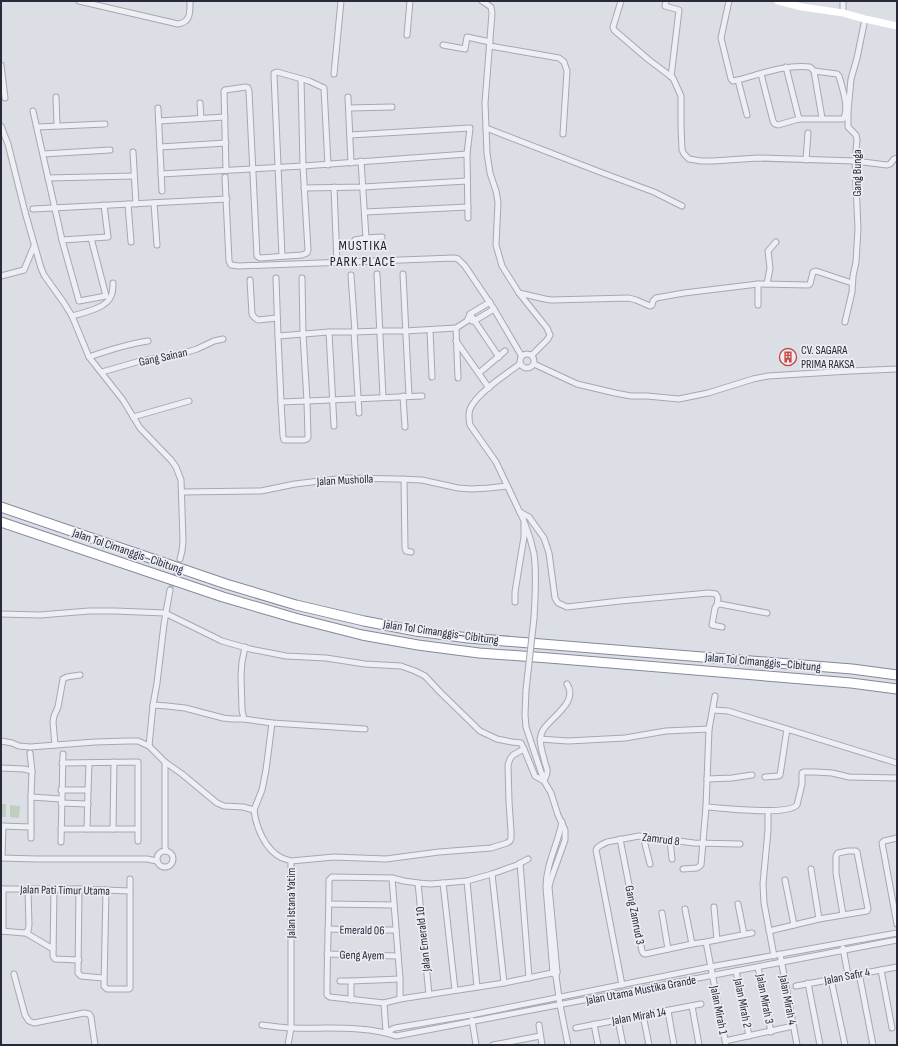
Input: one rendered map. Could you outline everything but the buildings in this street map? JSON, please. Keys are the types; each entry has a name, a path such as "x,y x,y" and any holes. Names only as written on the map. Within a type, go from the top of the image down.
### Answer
{"highway":[{"name":"Jalan Tol Cimanggis–Cibitung","path":"1,507 226,584 296,605 364,621 416,631 468,638 852,669 897,675"},
{"name":"Jalan Tol Cimanggis–Cibitung","path":"1,522 223,597 295,618 362,635 411,644 479,653 843,682 897,689"}],"main road":[{"path":"778,1 802,7 843,13 897,26"}],"street":[{"path":"79,1 178,24 186,21 189,16 190,1"},
{"path":"334,74 341,1"},
{"path":"407,35 410,1"},
{"path":"482,1 491,7 492,10 486,103 486,128 487,153 490,173 496,190 498,202 496,245 502,266 519,293 547,328 550,335 532,355"},
{"path":"621,1 613,28 648,60 671,77 681,96 682,150 689,159 701,161 758,158 855,161 886,166 897,158"},
{"path":"666,1 665,6 679,10 671,77"},
{"path":"729,1 721,38 730,76 734,81 786,67 810,67 814,72 822,118"},
{"path":"843,13 844,1"},
{"name":"Gang Bunga","path":"845,322 852,292 858,229 855,161 857,140 856,135 848,127 848,112 851,79 865,19"},
{"path":"443,45 465,49 467,37 490,44 559,58 564,62 567,71 563,134"},
{"path":"1,65 5,98"},
{"path":"786,67 798,119"},
{"path":"282,256 274,73 277,72 301,79 324,88 328,164"},
{"path":"761,74 775,124 778,125 798,119 843,119 845,117 846,108 839,76 837,74 814,72"},
{"path":"226,170 224,90 247,87 249,91 257,256 260,258 305,255 308,252 303,166 301,79"},
{"path":"738,80 747,115"},
{"path":"56,97 57,126"},
{"path":"348,97 351,163"},
{"path":"200,103 201,118"},
{"path":"349,108 392,107"},
{"path":"158,108 162,191"},
{"path":"33,111 62,240 79,301 106,296 91,238"},
{"path":"159,121 225,117"},
{"path":"37,127 105,124"},
{"path":"1,126 8,144 34,246 44,275 72,316 89,357 123,400 144,432 176,466 181,480 182,492 183,541 180,559"},
{"path":"350,136 469,128 467,154 468,218"},
{"path":"486,128 654,192 682,206"},
{"path":"806,160 808,133"},
{"path":"160,147 226,143"},
{"path":"43,154 110,150"},
{"path":"133,152 136,204"},
{"path":"161,174 351,163 467,154"},
{"path":"362,162 366,238"},
{"path":"48,178 134,176"},
{"path":"226,177 228,261 231,265 337,263 456,258 465,266 490,302 522,355"},
{"path":"304,188 363,187 467,181"},
{"path":"334,187 337,263"},
{"path":"33,209 226,199"},
{"path":"154,203 156,245"},
{"path":"128,204 131,242"},
{"path":"62,240 108,237 104,205"},
{"path":"364,212 468,207"},
{"path":"355,240 382,237"},
{"path":"767,284 770,268 768,252 776,242"},
{"path":"1,276 24,270 34,246"},
{"path":"519,293 551,300 629,298 650,306 656,298 660,297 758,284 808,285 810,284 813,272 816,271 852,283"},
{"path":"377,274 383,397"},
{"path":"403,274 406,396 405,427"},
{"path":"351,275 359,413"},
{"path":"276,278 283,436 285,440 304,440 308,438 302,278"},
{"path":"250,280 252,314 254,317 258,320 277,318"},
{"path":"72,316 104,304 111,298 113,283"},
{"path":"758,284 758,305"},
{"path":"467,321 470,314 490,302"},
{"path":"278,336 329,332 405,331 456,328 467,321 474,320 494,309"},
{"path":"470,314 499,357"},
{"path":"456,328 458,378"},
{"path":"430,330 432,377"},
{"path":"329,332 334,426"},
{"name":"Gang Sainan","path":"102,372 133,363 184,353 223,339"},
{"path":"89,357 121,346 148,341"},
{"path":"456,342 489,388"},
{"path":"479,373 505,352"},
{"path":"522,355 532,355"},
{"path":"522,355 520,358 520,364 522,367 525,369 532,367 534,364"},
{"path":"532,355 534,364"},
{"path":"520,364 475,400 470,408 469,419 470,425 496,462 520,512 534,555 536,576 534,618 524,715 526,727 544,781 551,793 566,834 548,887"},
{"path":"534,364 577,384 631,396 679,399 708,393 753,379 768,376 897,369"},
{"path":"281,402 422,396"},
{"path":"133,417 189,400"},
{"name":"Jalan Musholla","path":"182,492 261,491 295,484 344,478 422,480 458,488 471,489 507,486"},
{"path":"404,479 405,548 406,551 411,552"},
{"path":"520,512 529,517 544,538 549,553 555,598 558,603 567,607 710,593 716,594 718,598 712,625 722,627"},
{"path":"515,602 514,592 524,537 524,521"},
{"path":"149,746 165,613 170,590"},
{"path":"717,605 720,604 767,613"},
{"path":"1,614 40,615 89,611 165,613 222,640 245,647 286,656 326,658 365,664 401,666 425,676 480,731 497,738 521,743 535,776 544,781"},
{"path":"244,719 242,710 241,676 245,647"},
{"path":"55,745 53,722 58,707 63,679 80,675"},
{"path":"544,781 548,772 540,739 543,730 567,703 570,692 570,688 567,684"},
{"path":"683,869 697,868 701,865 706,807 709,729 715,696"},
{"path":"153,705 185,708 222,718 365,729"},
{"path":"713,710 728,712 897,763"},
{"path":"1,741 18,746 41,747 128,740 138,742 149,746 165,762 178,770 220,805 243,807 254,810 262,790 272,723"},
{"path":"540,739 568,741 625,738 666,731 709,729"},
{"path":"765,777 780,775 786,729"},
{"path":"291,860 334,857 386,859 439,852 491,848 507,843 511,838 508,802 508,765 510,758 524,748"},
{"path":"30,753 32,771 31,838"},
{"path":"60,842 62,754"},
{"path":"113,829 114,762"},
{"path":"62,763 138,762 138,841"},
{"path":"30,827 2,826 1,858 147,859 157,861 161,866 167,867 172,863 172,857 169,852 166,851 165,847 165,762"},
{"path":"87,829 89,763"},
{"path":"1,768 24,769 32,771"},
{"path":"706,807 768,811 791,809 797,805 802,784 802,773 804,772 816,772 850,777 897,778"},
{"path":"707,779 732,778 752,775"},
{"path":"61,790 88,790"},
{"path":"31,797 88,804"},
{"name":"Jalan Istana Yatim","path":"254,810 260,832 271,850 282,858 291,860 291,1028 288,1045"},
{"path":"768,811 768,830 763,884 764,903 774,956"},
{"path":"562,822 546,880 548,887 558,998 568,1045"},
{"path":"61,829 137,829"},
{"name":"Zamrud 8","path":"622,985 596,850 601,845 634,836 694,844 740,844"},
{"path":"643,836 650,864"},
{"path":"897,838 882,842 897,924"},
{"name":"Gang Zamrud 3","path":"620,839 643,953 645,954 668,948 752,933"},
{"path":"670,840 672,859"},
{"path":"555,847 561,850"},
{"path":"770,931 819,919 843,915 867,911 868,909 856,850 838,853 836,856 836,873 843,915"},
{"path":"157,861 158,855 163,851 166,851"},
{"path":"528,859 492,874 467,881 418,883 392,878 332,877 329,880 327,995 330,997 351,1000 384,1003 400,999 555,974"},
{"path":"520,863 529,978"},
{"path":"811,870 819,919"},
{"path":"492,874 504,983"},
{"path":"392,878 400,979 400,999"},
{"path":"106,890 104,986 107,989 126,990 130,988 130,879"},
{"path":"786,880 794,925"},
{"path":"467,881 477,987"},
{"name":"Jalan Emerald 10","path":"418,883 428,995"},
{"path":"443,883 456,990"},
{"path":"2,889 2,931 26,933 53,949"},
{"name":"Jalan Pati Timur Utama","path":"2,889 79,889 130,891"},
{"path":"26,933 29,929 28,889"},
{"path":"54,889 53,956 55,959 78,960"},
{"path":"79,889 78,973 81,976 104,978"},
{"path":"329,904 394,905"},
{"path":"738,904 744,934"},
{"path":"714,907 717,940"},
{"path":"685,909 692,944"},
{"path":"662,913 668,948"},
{"name":"Emerald 06","path":"328,929 396,930"},
{"name":"Jalan Utama Mustika Grande","path":"386,1032 395,1028 472,1015 710,967 897,933"},
{"name":"Jalan Utama Mustika Grande","path":"262,1025 291,1028 338,1028 386,1032 396,1036 897,940"},
{"name":"Jalan Mirah 1","path":"706,942 725,1043"},
{"path":"842,943 848,975"},
{"name":"Geng Ayem","path":"327,954 398,956"},
{"name":"Jalan Mirah 4","path":"780,954 797,1045"},
{"name":"Jalan Safir 4","path":"796,986 897,966"},
{"name":"Jalan Mirah 3","path":"758,967 771,1032"},
{"path":"881,970 892,1028"},
{"name":"Jalan Mirah 2","path":"736,971 749,1036"},
{"path":"859,973 873,1045"},
{"path":"14,974 25,1015 29,1021 34,1023 89,1014 91,1017 95,1045"},
{"path":"340,981 400,979"},
{"path":"831,979 845,1045"},
{"path":"351,981 351,1000"},
{"path":"808,983 820,1045"},
{"path":"384,1003 386,1032"},
{"name":"Jalan Mirah 14","path":"576,1028 701,1004"},
{"path":"692,1006 699,1045"},
{"path":"668,1011 674,1045"},
{"path":"472,1015 476,1045"},
{"path":"643,1015 649,1045"},
{"path":"618,1020 623,1045"},
{"path":"594,1024 598,1045"},
{"path":"539,1025 542,1045"},
{"path":"725,1043 793,1026"},
{"path":"493,1045 516,1043 540,1036"}],"green space":[{"path":"1,804 6,804 6,817 1,817"},
{"path":"10,805 20,806 19,818 10,817"}],"tunnel":[{"path":"170,590 180,559"}],"place":[{"name":"CV. SAGARA PRIMA RAKSA","path":"788,357"}],"district":[{"name":"MUSTIKA PARK PLACE","path":"363,254"}]}
